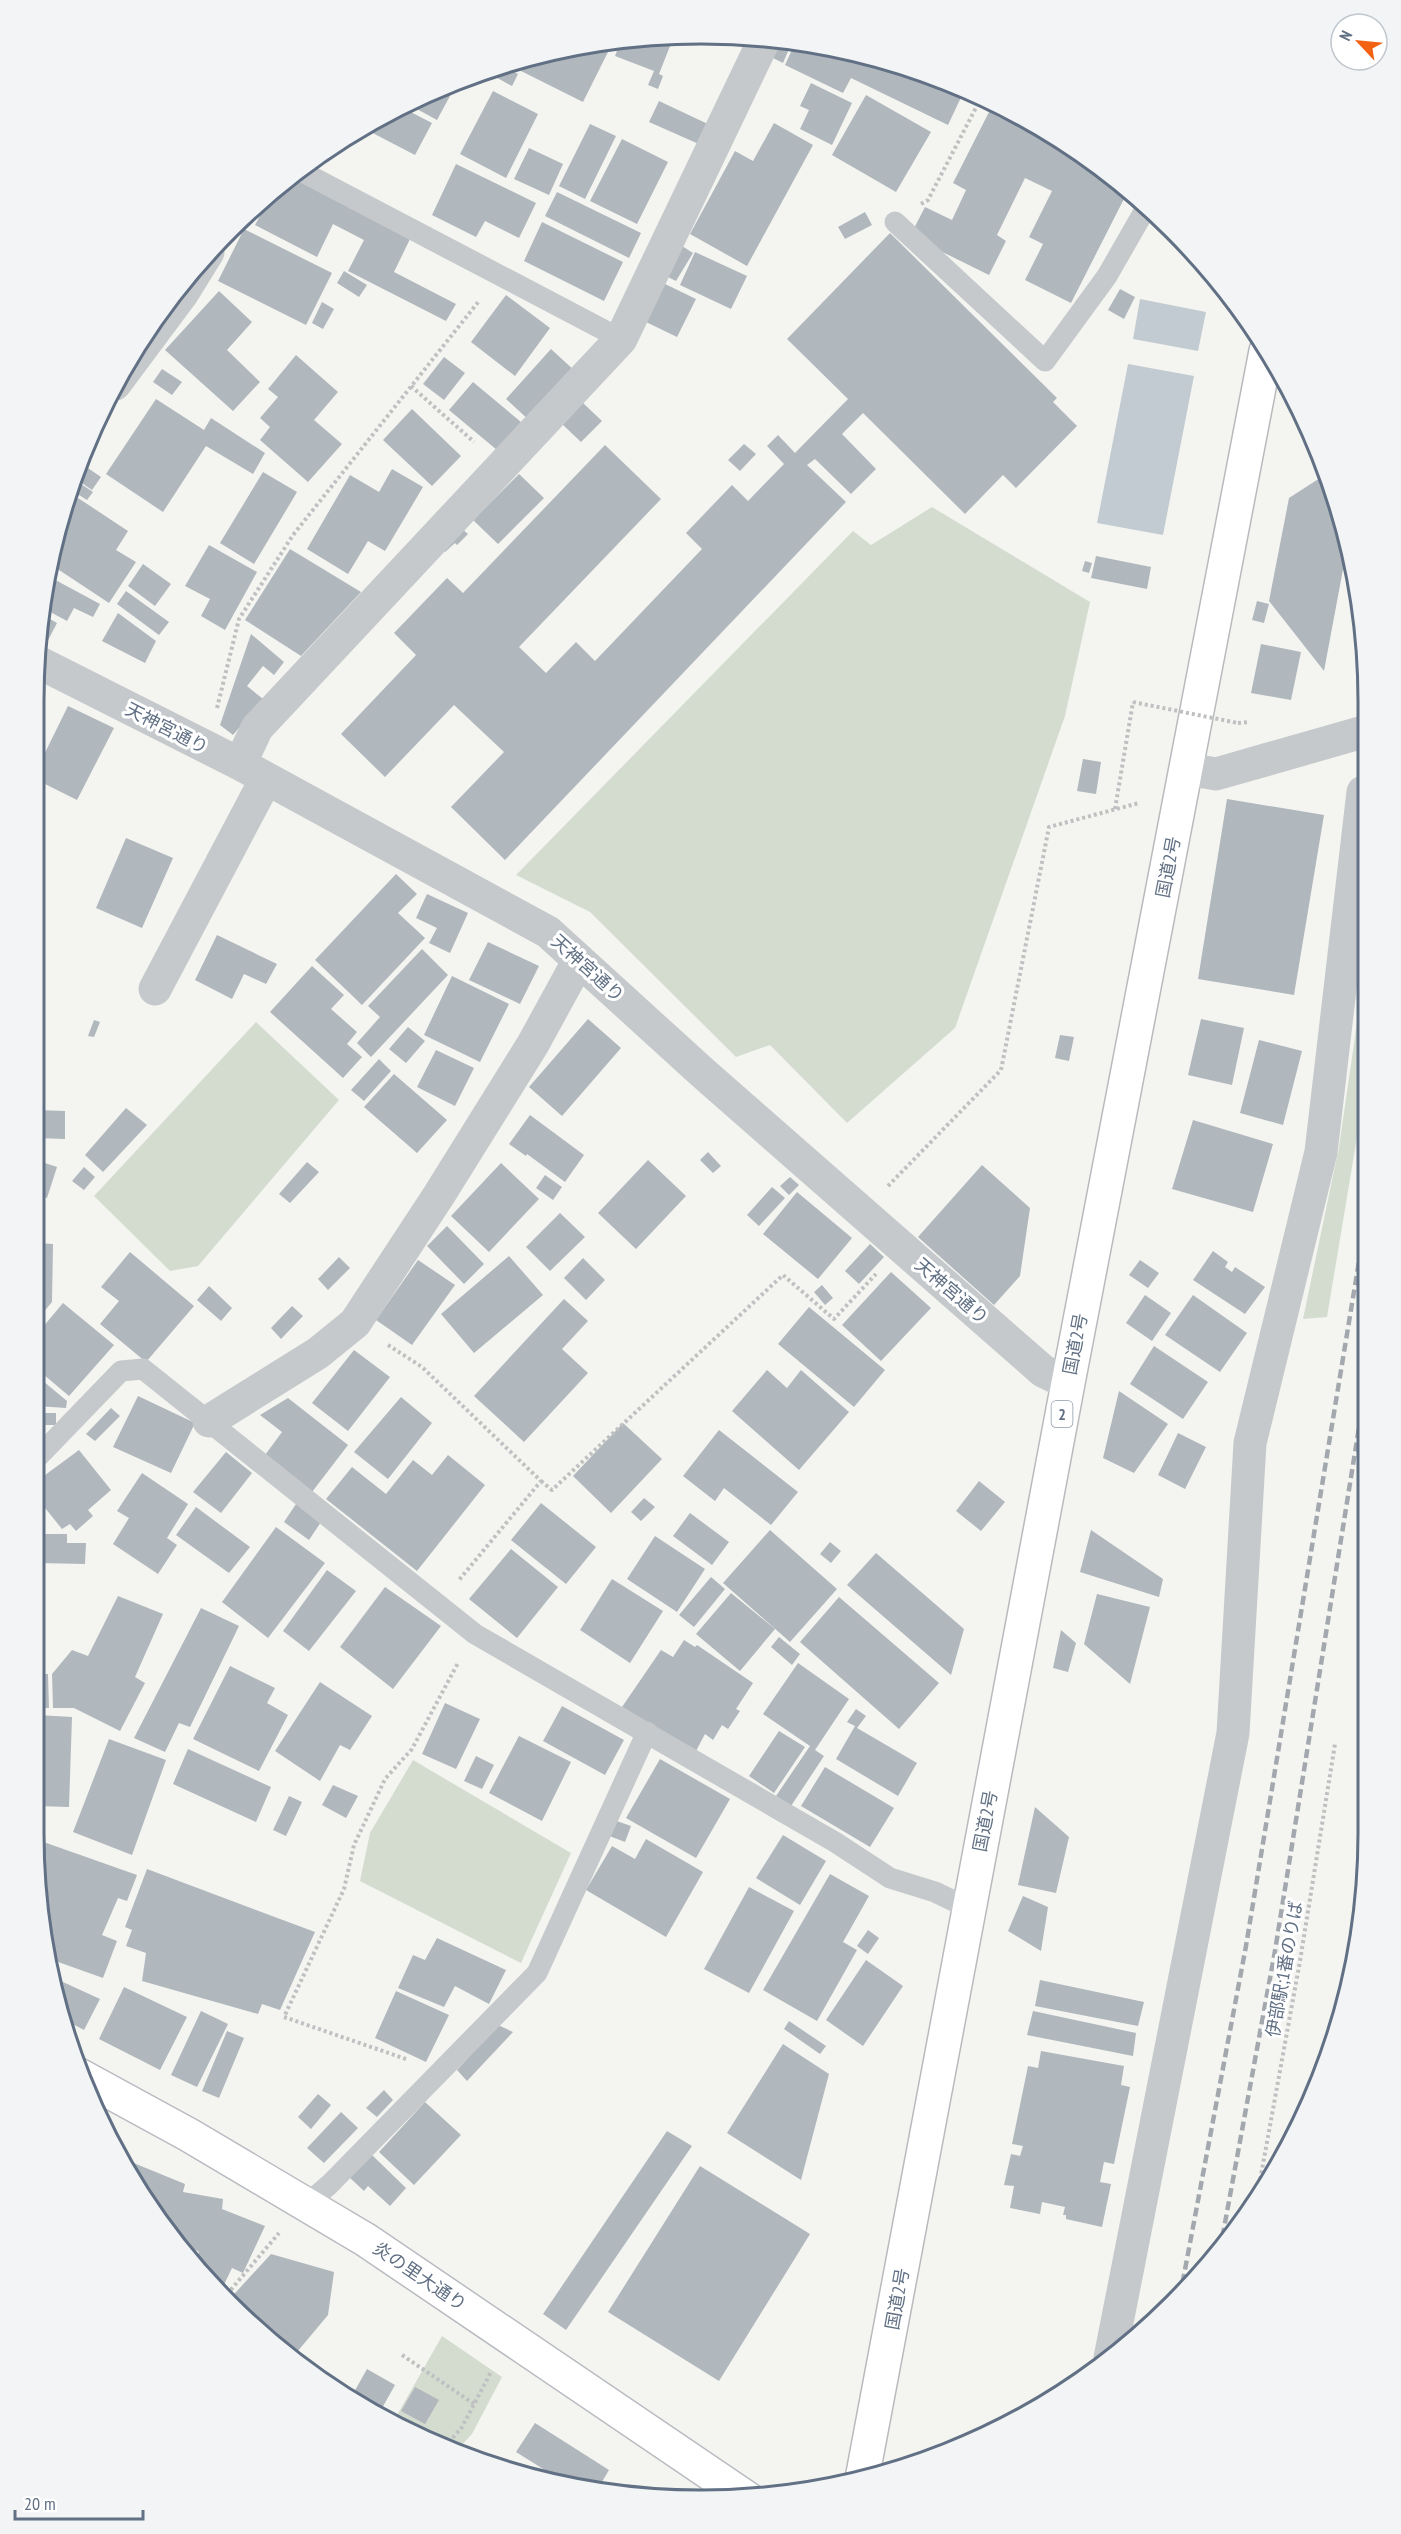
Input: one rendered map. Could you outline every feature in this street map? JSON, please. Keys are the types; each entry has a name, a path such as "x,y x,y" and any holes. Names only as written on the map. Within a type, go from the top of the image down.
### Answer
{"main road":[{"name":"国道2号","path":"864,2470 968,1908 1264,363"},
{"name":"炎の里大通り","path":"92,2081 366,2240 734,2489"}],"street":[{"path":"155,989 253,772 257,728 621,339 761,47"},
{"name":"天神宮通り","path":"45,666 253,772 548,932 1043,1371 1068,1383"},
{"path":"1187,769 1215,774 1358,733"},
{"path":"1113,2345 1233,1733 1250,1443 1321,1152 1358,835"},
{"path":"209,1421 318,1353 355,1323 439,1195 533,1044 579,960"}],"lane":[{"path":"307,174 621,339"},
{"path":"895,222 1045,361 1107,276 1142,215"},
{"path":"44,1451 121,1371 143,1368 475,1634 835,1842 890,1878 935,1892 968,1908"},
{"path":"307,2204 330,2184 537,1973 647,1732"}],"path":[{"path":"895,222 928,200 977,105"},
{"path":"199,744 217,709 239,619 293,535 500,276"},
{"path":"411,386 502,466"},
{"path":"1114,809 1133,702 1238,723"},
{"path":"863,1212 1000,1070 1049,827 1147,801"},
{"path":"355,1323 422,1367 552,1490 783,1275 834,1319 902,1247"},
{"path":"438,1606 541,1481"},
{"path":"441,2071 284,2017 344,1888 354,1845 385,1779 412,1749 475,1634"},
{"name":"伊部駅;1番のりば","path":"1261,2175 1300,1961 1335,1744"},
{"path":"230,2291 307,2204"},
{"path":"402,2355 474,2404"},
{"path":"451,2441 462,2427 495,2364"}],"shaded area":[{"path":"1140,299 1206,312 1198,351 1133,339"},
{"path":"1128,364 1194,376 1163,535 1097,523"},
{"path":"932,507 1090,602 1065,716 955,1028 847,1123 770,1045 736,1057 590,912 516,875 853,531 871,545"},
{"path":"1358,1016 1358,1131 1327,1317 1303,1319 1339,1147"},
{"path":"256,1022 339,1100 198,1266 170,1271 94,1196"},
{"path":"413,1760 571,1853 521,1963 360,1881 370,1833"},
{"path":"442,2336 502,2377 472,2434 462,2445 397,2416"}],"building":[{"path":"671,45 659,74 663,76 658,89 648,85 654,71 615,56 618,49"},
{"path":"775,48 789,49 783,63 771,57"},
{"path":"609,50 583,102 521,71 530,66"},
{"path":"792,50 829,56 912,78 961,98 948,125 851,78 843,93 785,65"},
{"path":"513,71 518,74 512,86 495,76"},
{"path":"811,83 852,103 832,145 800,129 809,110 800,106"},
{"path":"493,91 538,114 506,178 460,154"},
{"path":"452,93 437,120 416,108"},
{"path":"866,95 931,132 896,192 832,155"},
{"path":"659,101 710,125 701,145 649,122"},
{"path":"409,111 432,123 415,155 371,132"},
{"path":"989,112 1066,154 1124,199 1071,303 1025,280 1043,244 1029,237 1052,191 1025,178 997,235 1006,241 989,275 910,236 925,207 952,220 966,190 953,183"},
{"path":"774,123 813,145 747,266 690,234 735,151 753,161"},
{"path":"590,124 616,136 585,199 559,186"},
{"path":"622,139 668,162 637,224 590,201"},
{"path":"529,148 563,164 549,195 514,179"},
{"path":"456,164 536,203 519,238 485,221 476,237 432,215"},
{"path":"299,181 410,239 394,272 456,304 446,321 348,271 364,240 333,224 317,257 255,225 262,211"},
{"path":"557,192 641,233 629,258 545,216"},
{"path":"865,212 872,225 845,239 838,227"},
{"path":"542,222 623,262 604,301 524,261"},
{"path":"244,229 332,273 306,325 218,281"},
{"path":"890,233 1057,398 1053,402 1077,426 1016,488 1003,475 965,514 863,413 842,434 876,469 851,494 815,459 807,465 846,502 505,860 451,807 504,752 454,705 385,777 341,734 416,655 394,633 447,578 463,593 605,445 661,499 519,647 546,673 576,642 595,661 702,549 686,533 732,485 748,501 784,464 767,446 778,435 795,453 848,399 787,339"},
{"path":"682,246 693,253 676,281 664,275"},
{"path":"695,252 747,276 731,309 680,285"},
{"path":"344,271 367,285 359,297 337,283"},
{"path":"663,283 696,299 677,337 644,321"},
{"path":"1120,289 1135,297 1124,319 1108,310"},
{"path":"219,291 252,322 227,350 260,382 233,411 165,350"},
{"path":"506,295 550,328 515,376 471,342"},
{"path":"322,302 334,309 323,329 312,323"},
{"path":"551,349 576,372 531,422 506,399"},
{"path":"296,355 338,392 314,420 342,444 308,482 260,440 270,427 260,418 278,397 268,389"},
{"path":"444,357 465,373 444,400 423,384"},
{"path":"162,369 182,382 172,395 153,382"},
{"path":"473,382 521,422 497,450 449,410"},
{"path":"156,399 204,430 211,418 265,453 253,474 206,446 163,512 106,474"},
{"path":"583,403 602,421 581,442 562,424"},
{"path":"412,409 461,456 432,486 383,440"},
{"path":"744,444 756,454 740,471 728,460"},
{"path":"87,467 101,477 92,490 81,482"},
{"path":"392,469 423,487 385,551 368,541 348,574 307,549 350,475 379,492"},
{"path":"263,472 297,492 254,564 220,543"},
{"path":"519,474 544,498 498,544 473,520"},
{"path":"1319,479 1344,566 1324,671 1269,601 1289,498"},
{"path":"80,483 93,492 87,500 79,495 74,502"},
{"path":"78,498 128,531 116,550 136,562 109,603 57,569 73,506"},
{"path":"460,527 468,534 457,545 455,543 445,552 441,548"},
{"path":"209,545 257,572 225,630 201,616 210,599 185,586"},
{"path":"290,549 361,592 301,656 245,620"},
{"path":"1096,556 1151,567 1147,589 1091,578"},
{"path":"1085,561 1092,563 1089,573 1082,571"},
{"path":"143,564 171,584 155,606 128,586"},
{"path":"55,580 100,604 93,617 74,608 67,621 50,612"},
{"path":"126,591 169,622 159,635 117,604"},
{"path":"1257,601 1269,604 1264,623 1252,620"},
{"path":"118,613 156,641 145,663 102,641"},
{"path":"49,618 57,623 46,643"},
{"path":"251,634 284,662 274,675 263,666 247,686 263,699 233,735 220,725"},
{"path":"1261,644 1301,652 1291,700 1251,693"},
{"path":"68,706 114,728 77,800 44,784 44,755"},
{"path":"1083,759 1101,762 1096,794 1077,791"},
{"path":"1227,799 1324,815 1294,995 1198,979"},
{"path":"126,838 173,858 142,928 96,908"},
{"path":"396,874 417,894 398,913 425,938 362,1005 315,960"},
{"path":"427,894 468,913 450,953 429,943 437,928 416,918"},
{"path":"217,935 277,964 266,984 244,974 232,999 195,980"},
{"path":"488,942 539,966 520,1004 469,980"},
{"path":"422,949 448,975 371,1057 357,1043 380,1017 368,1006"},
{"path":"312,966 344,995 331,1009 357,1032 347,1044 362,1057 343,1078 270,1012"},
{"path":"452,976 509,1004 480,1062 424,1035"},
{"path":"588,1019 621,1048 562,1116 529,1087"},
{"path":"1201,1019 1244,1028 1232,1085 1188,1075"},
{"path":"94,1020 100,1022 94,1037 88,1036"},
{"path":"408,1027 425,1041 406,1063 389,1049"},
{"path":"1060,1035 1074,1037 1069,1061 1055,1058"},
{"path":"1259,1040 1302,1051 1283,1125 1240,1113"},
{"path":"436,1050 474,1068 455,1106 417,1087"},
{"path":"379,1059 391,1071 364,1101 351,1090"},
{"path":"394,1074 447,1120 417,1153 364,1107"},
{"path":"126,1108 147,1125 103,1172 85,1155"},
{"path":"44,1110 65,1111 65,1139 44,1138"},
{"path":"530,1115 584,1155 565,1182 527,1154 526,1156 509,1144"},
{"path":"1193,1120 1273,1144 1253,1212 1172,1189"},
{"path":"708,1152 721,1166 713,1173 700,1160"},
{"path":"648,1160 686,1196 636,1249 598,1213"},
{"path":"307,1162 319,1172 290,1203 279,1194"},
{"path":"44,1163 57,1167 47,1198 44,1197"},
{"path":"501,1163 539,1199 489,1252 451,1216"},
{"path":"982,1165 1030,1208 1020,1276 994,1305 918,1237"},
{"path":"84,1167 95,1177 84,1190 72,1181"},
{"path":"545,1175 562,1187 553,1200 536,1188"},
{"path":"790,1177 799,1185 789,1195 780,1186"},
{"path":"772,1187 785,1198 759,1226 747,1215"},
{"path":"797,1192 852,1238 818,1279 763,1234"},
{"path":"560,1213 585,1237 550,1271 526,1247"},
{"path":"447,1226 484,1264 464,1284 427,1246"},
{"path":"44,1243 53,1244 52,1302 44,1312"},
{"path":"870,1244 884,1257 859,1284 845,1271"},
{"path":"1213,1251 1228,1262 1225,1267 1232,1272 1235,1267 1265,1287 1245,1314 1193,1280"},
{"path":"130,1252 194,1306 146,1362 100,1324 119,1301 101,1287"},
{"path":"509,1256 543,1295 474,1353 441,1314"},
{"path":"339,1257 350,1268 328,1290 318,1279"},
{"path":"583,1258 605,1280 586,1300 564,1278"},
{"path":"418,1260 455,1285 412,1345 376,1320"},
{"path":"1140,1260 1159,1273 1148,1288 1129,1275"},
{"path":"891,1272 931,1308 881,1361 842,1325"},
{"path":"822,1285 833,1298 825,1305 814,1292"},
{"path":"209,1286 232,1308 221,1321 197,1300"},
{"path":"1145,1295 1171,1313 1152,1341 1126,1323"},
{"path":"1193,1295 1247,1333 1220,1372 1165,1335"},
{"path":"564,1299 588,1321 562,1349 588,1373 524,1442 474,1396"},
{"path":"63,1303 114,1345 69,1396 44,1375 44,1326"},
{"path":"292,1306 303,1316 281,1339 271,1328"},
{"path":"809,1307 885,1370 854,1407 778,1344"},
{"path":"1154,1346 1208,1382 1183,1419 1130,1384"},
{"path":"354,1350 390,1377 348,1431 312,1403"},
{"path":"767,1370 787,1388 801,1370 849,1412 799,1470 732,1411"},
{"path":"44,1382 67,1401 66,1408 44,1406"},
{"path":"1119,1391 1168,1424 1134,1473 1103,1458"},
{"path":"138,1396 195,1423 171,1473 113,1447"},
{"path":"401,1397 432,1423 388,1479 354,1452"},
{"path":"288,1398 348,1445 312,1492 265,1455 282,1432 260,1415"},
{"path":"111,1408 120,1416 95,1441 86,1434"},
{"path":"44,1413 56,1413 56,1425 44,1425"},
{"path":"623,1423 662,1459 611,1513 573,1476"},
{"path":"719,1430 798,1492 771,1525 724,1488 715,1501 683,1476"},
{"path":"1178,1433 1206,1447 1185,1489 1158,1475"},
{"path":"79,1450 111,1490 88,1510 93,1516 76,1531 70,1524 62,1529 44,1507 44,1476"},
{"path":"226,1452 252,1473 221,1513 193,1492"},
{"path":"448,1455 485,1485 417,1571 326,1499 352,1467 386,1494 413,1460 432,1475"},
{"path":"142,1473 188,1504 167,1538 177,1545 158,1574 113,1544 129,1518 117,1511"},
{"path":"979,1481 1005,1502 981,1531 956,1511"},
{"path":"644,1498 655,1507 641,1521 631,1512"},
{"path":"298,1501 323,1519 309,1540 284,1522"},
{"path":"541,1503 596,1547 566,1584 511,1540"},
{"path":"196,1507 250,1547 229,1573 176,1535"},
{"path":"690,1513 729,1542 712,1565 673,1536"},
{"path":"276,1527 325,1563 268,1638 222,1602"},
{"path":"770,1530 837,1589 790,1642 723,1583"},
{"path":"1091,1530 1163,1579 1159,1597 1080,1572"},
{"path":"44,1534 67,1534 67,1543 86,1543 85,1564 44,1563"},
{"path":"655,1536 705,1569 677,1612 627,1579"},
{"path":"830,1542 841,1551 831,1563 820,1554"},
{"path":"511,1549 558,1587 517,1638 469,1599"},
{"path":"876,1553 964,1629 951,1675 847,1585"},
{"path":"327,1570 356,1591 309,1651 283,1631"},
{"path":"711,1577 725,1589 694,1627 679,1615"},
{"path":"612,1579 663,1611 630,1663 580,1630"},
{"path":"385,1587 441,1626 393,1689 340,1647"},
{"path":"731,1593 775,1629 740,1671 696,1634"},
{"path":"1097,1594 1150,1607 1130,1684 1084,1644"},
{"path":"118,1596 163,1614 135,1677 145,1683 120,1731 74,1708 53,1708 52,1674 72,1650 88,1656"},
{"path":"839,1597 939,1683 899,1729 800,1642"},
{"path":"201,1608 239,1626 190,1727 179,1723 165,1752 134,1738"},
{"path":"1061,1630 1076,1643 1068,1672 1053,1668"},
{"path":"779,1637 800,1654 792,1665 771,1647"},
{"path":"684,1640 695,1647 697,1645 753,1683 736,1709 740,1711 728,1729 722,1725 713,1740 705,1734 696,1751 622,1707 661,1650 673,1657"},
{"path":"798,1663 849,1699 815,1750 824,1756 791,1806 776,1796 810,1746 763,1714"},
{"path":"230,1666 275,1688 267,1703 288,1715 259,1771 193,1739"},
{"path":"44,1674 48,1674 49,1708 44,1708"},
{"path":"320,1682 372,1716 350,1750 340,1745 320,1781 275,1751"},
{"path":"445,1703 480,1719 456,1769 422,1754"},
{"path":"562,1706 624,1740 605,1775 543,1741"},
{"path":"856,1709 866,1716 857,1728 917,1763 898,1796 836,1759 855,1726 847,1722"},
{"path":"44,1715 72,1717 69,1807 44,1806"},
{"path":"779,1731 805,1747 774,1793 749,1776"},
{"path":"519,1736 571,1762 542,1821 489,1793"},
{"path":"109,1739 166,1760 132,1855 73,1832"},
{"path":"188,1749 271,1787 256,1822 173,1784"},
{"path":"476,1756 494,1765 482,1789 464,1781"},
{"path":"660,1759 730,1799 696,1858 626,1818"},
{"path":"825,1767 894,1808 870,1847 801,1806"},
{"path":"333,1785 358,1796 346,1818 322,1805"},
{"path":"289,1796 302,1802 286,1836 273,1830"},
{"path":"1035,1807 1069,1837 1056,1893 1018,1885"},
{"path":"611,1819 631,1826 625,1842 604,1834"},
{"path":"783,1835 826,1861 800,1905 756,1878"},
{"path":"646,1839 703,1872 666,1937 586,1890 612,1846 635,1859"},
{"path":"44,1842 137,1875 127,1901 118,1898 102,1935 117,1941 103,1978 56,1961 49,1919"},
{"path":"147,1869 315,1932 280,2010 262,2004 258,2014 142,1981 146,1953 126,1946 132,1930 125,1927"},
{"path":"830,1874 869,1896 843,1942 857,1950 817,2021 763,1990"},
{"path":"749,1887 794,1911 749,1993 704,1969"},
{"path":"1023,1896 1048,1907 1041,1951 1008,1931"},
{"path":"868,1930 879,1938 868,1954 857,1946"},
{"path":"437,1938 506,1970 489,2004 455,1986 444,2007 398,1988 413,1955 425,1960"},
{"path":"866,1960 903,1986 863,2046 826,2020"},
{"path":"1040,1980 1144,2002 1138,2026 1035,2006"},
{"path":"60,1981 100,1999 84,2030 72,2024"},
{"path":"124,1987 187,2017 160,2070 99,2039"},
{"path":"396,1991 449,2015 426,2062 375,2038"},
{"path":"201,2011 228,2024 197,2087 171,2075"},
{"path":"1033,2011 1136,2033 1133,2056 1027,2035"},
{"path":"789,2021 826,2046 820,2054 784,2029"},
{"path":"498,2025 513,2032 467,2081 457,2070"},
{"path":"227,2031 244,2038 219,2098 202,2091"},
{"path":"783,2044 829,2074 801,2180 727,2133"},
{"path":"1041,2051 1124,2066 1121,2085 1130,2087 1114,2164 1104,2162 1100,2182 1111,2184 1102,2227 1066,2219 1066,2215 1063,2215 1065,2207 1042,2202 1040,2214 1010,2208 1014,2186 1004,2185 1011,2154 1020,2156 1023,2146 1012,2144 1028,2066 1038,2068"},
{"path":"384,2090 393,2100 377,2117 366,2108"},
{"path":"318,2094 331,2105 311,2129 298,2117"},
{"path":"425,2102 461,2135 414,2185 379,2152"},
{"path":"341,2112 358,2128 324,2163 307,2148"},
{"path":"667,2131 692,2146 566,2330 543,2314"},
{"path":"372,2155 406,2188 390,2206 368,2186 364,2191 349,2177"},
{"path":"132,2162 185,2184 183,2192 223,2199 222,2209 265,2226 243,2273 232,2268 224,2285 197,2255 199,2252 190,2247 179,2233 154,2199"},
{"path":"700,2166 810,2234 719,2381 608,2312"},
{"path":"271,2254 334,2272 328,2315 297,2352 233,2295"},
{"path":"367,2369 395,2385 382,2408 354,2392"},
{"path":"415,2387 439,2400 425,2424 401,2411"},
{"path":"535,2423 609,2470 601,2483 572,2478 549,2472 516,2452"}],"railway":[{"path":"1183,2278 1246,1946 1358,1267"},
{"path":"1224,2231 1275,1951 1358,1434"}]}
